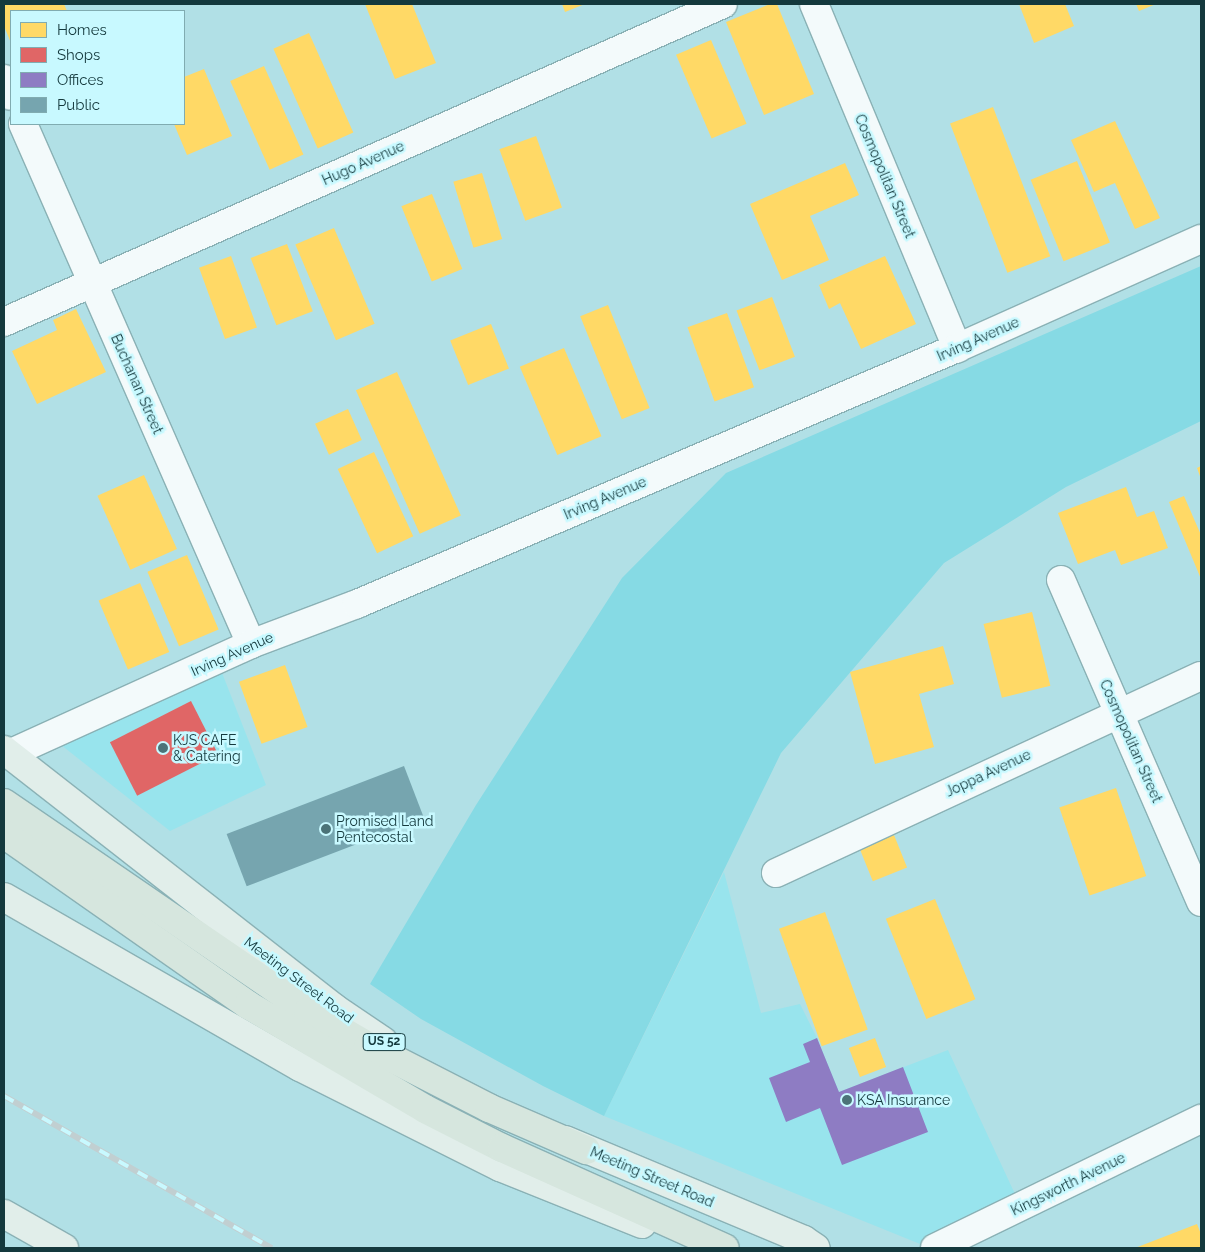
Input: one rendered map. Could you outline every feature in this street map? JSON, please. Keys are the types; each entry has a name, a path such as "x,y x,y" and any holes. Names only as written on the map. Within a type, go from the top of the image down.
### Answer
{"highway":[{"path":"4,803 308,1011 368,1046 481,1104 586,1150"},
{"path":"4,834 248,1006 425,1109 502,1148 725,1248"}],"main road":[{"name":"Meeting Street Road","path":"6,752 334,1008 368,1032 441,1077 492,1105 586,1150 804,1240 816,1248"},
{"path":"4,897 300,1067 456,1145 509,1170 656,1230 709,1248"},
{"path":"4,1214 64,1248"}],"street":[{"name":"Hugo Avenue","path":"4,322 723,4"},
{"name":"Cosmopolitan Street","path":"814,4 957,348"},
{"path":"4,79 10,94"},
{"name":"Buchanan Street","path":"23,125 252,644"},
{"name":"Irving Avenue","path":"6,752 252,644 375,596 957,348 1201,240"},
{"name":"Cosmopolitan Street","path":"1061,580 1201,902"},
{"name":"Joppa Avenue","path":"776,873 1118,712 1201,676"},
{"name":"Kingsworth Avenue","path":"935,1248 1201,1119"}],"shaded area":[{"path":"1201,266 1201,421 1066,487 944,563 781,753 604,1116 543,1086 421,1019 370,984 476,805 622,578 726,473"},
{"path":"217,660 266,785 170,831 51,737"},
{"path":"724,872 761,1013 800,1004 817,1038 839,1092 948,1050 1021,1207 930,1248 604,1116"}],"building: Homes":[{"path":"4,4 64,4 67,10 10,10 10,41 4,26"},
{"path":"365,4 412,4 436,63 395,79"},
{"path":"562,4 585,4 565,12"},
{"path":"770,4 777,4 814,94 764,115 726,22"},
{"path":"1019,4 1065,4 1074,26 1034,43"},
{"path":"1136,4 1156,4 1139,11"},
{"path":"309,33 353,133 318,148 273,49"},
{"path":"711,40 747,124 712,139 676,55"},
{"path":"264,66 303,155 270,170 230,81"},
{"path":"204,69 232,136 187,155 174,125 185,125 185,77"},
{"path":"993,107 1050,256 1007,273 950,123"},
{"path":"1115,121 1160,218 1135,229 1115,183 1094,192 1071,140"},
{"path":"536,136 562,207 525,221 499,149"},
{"path":"1077,161 1110,243 1064,261 1031,180"},
{"path":"845,163 859,195 810,216 829,260 782,280 750,204"},
{"path":"482,173 502,239 473,248 453,182"},
{"path":"432,194 462,269 432,281 401,206"},
{"path":"334,228 375,324 336,340 295,244"},
{"path":"287,244 313,311 276,325 251,258"},
{"path":"231,256 257,327 225,339 199,268"},
{"path":"885,256 916,324 861,349 840,303 829,309 819,285"},
{"path":"772,297 795,357 759,370 737,311"},
{"path":"608,305 650,408 622,419 580,316"},
{"path":"76,309 106,372 37,404 12,351 57,330 53,320"},
{"path":"727,313 754,387 715,402 688,327"},
{"path":"491,324 509,369 468,385 450,340"},
{"path":"564,348 602,436 557,455 520,367"},
{"path":"397,372 461,515 420,534 356,390"},
{"path":"348,409 362,440 329,455 315,424"},
{"path":"374,452 413,536 377,553 338,469"},
{"path":"1201,466 1201,479 1197,468"},
{"path":"144,475 177,549 130,570 97,496"},
{"path":"1126,487 1137,517 1154,511 1168,548 1121,565 1115,550 1078,564 1058,513"},
{"path":"1184,496 1201,535 1201,579 1169,502"},
{"path":"187,555 219,630 179,646 147,572"},
{"path":"140,583 169,652 128,670 99,601"},
{"path":"1032,612 1050,686 1002,698 983,624"},
{"path":"943,646 954,684 919,694 934,747 875,764 850,672"},
{"path":"285,665 308,727 262,744 239,682"},
{"path":"1116,788 1146,876 1090,895 1059,808"},
{"path":"894,835 907,867 873,881 860,849"},
{"path":"935,899 975,999 926,1019 886,919"},
{"path":"825,912 868,1029 822,1046 779,929"},
{"path":"875,1038 886,1067 860,1077 849,1048"},
{"path":"1197,1224 1201,1234 1201,1248 1135,1248"}],"building: Shops":[{"name":"KJS CAFE & Catering","path":"191,701 218,754 137,796 110,742"}],"building: Offices":[{"name":"KSA Insurance","path":"817,1038 839,1092 903,1067 928,1132 842,1165 820,1108 786,1122 769,1078 810,1062 803,1044"}],"building: Public":[{"name":"Promised Land Pentecostal","path":"404,766 424,818 247,886 227,834"}],"railway":[{"path":"4,1096 272,1248"}],"place":[{"name":"KJS CAFE & Catering","path":"163,748"},
{"name":"Promised Land Pentecostal","path":"326,829"},
{"name":"KSA Insurance","path":"847,1100"}]}
